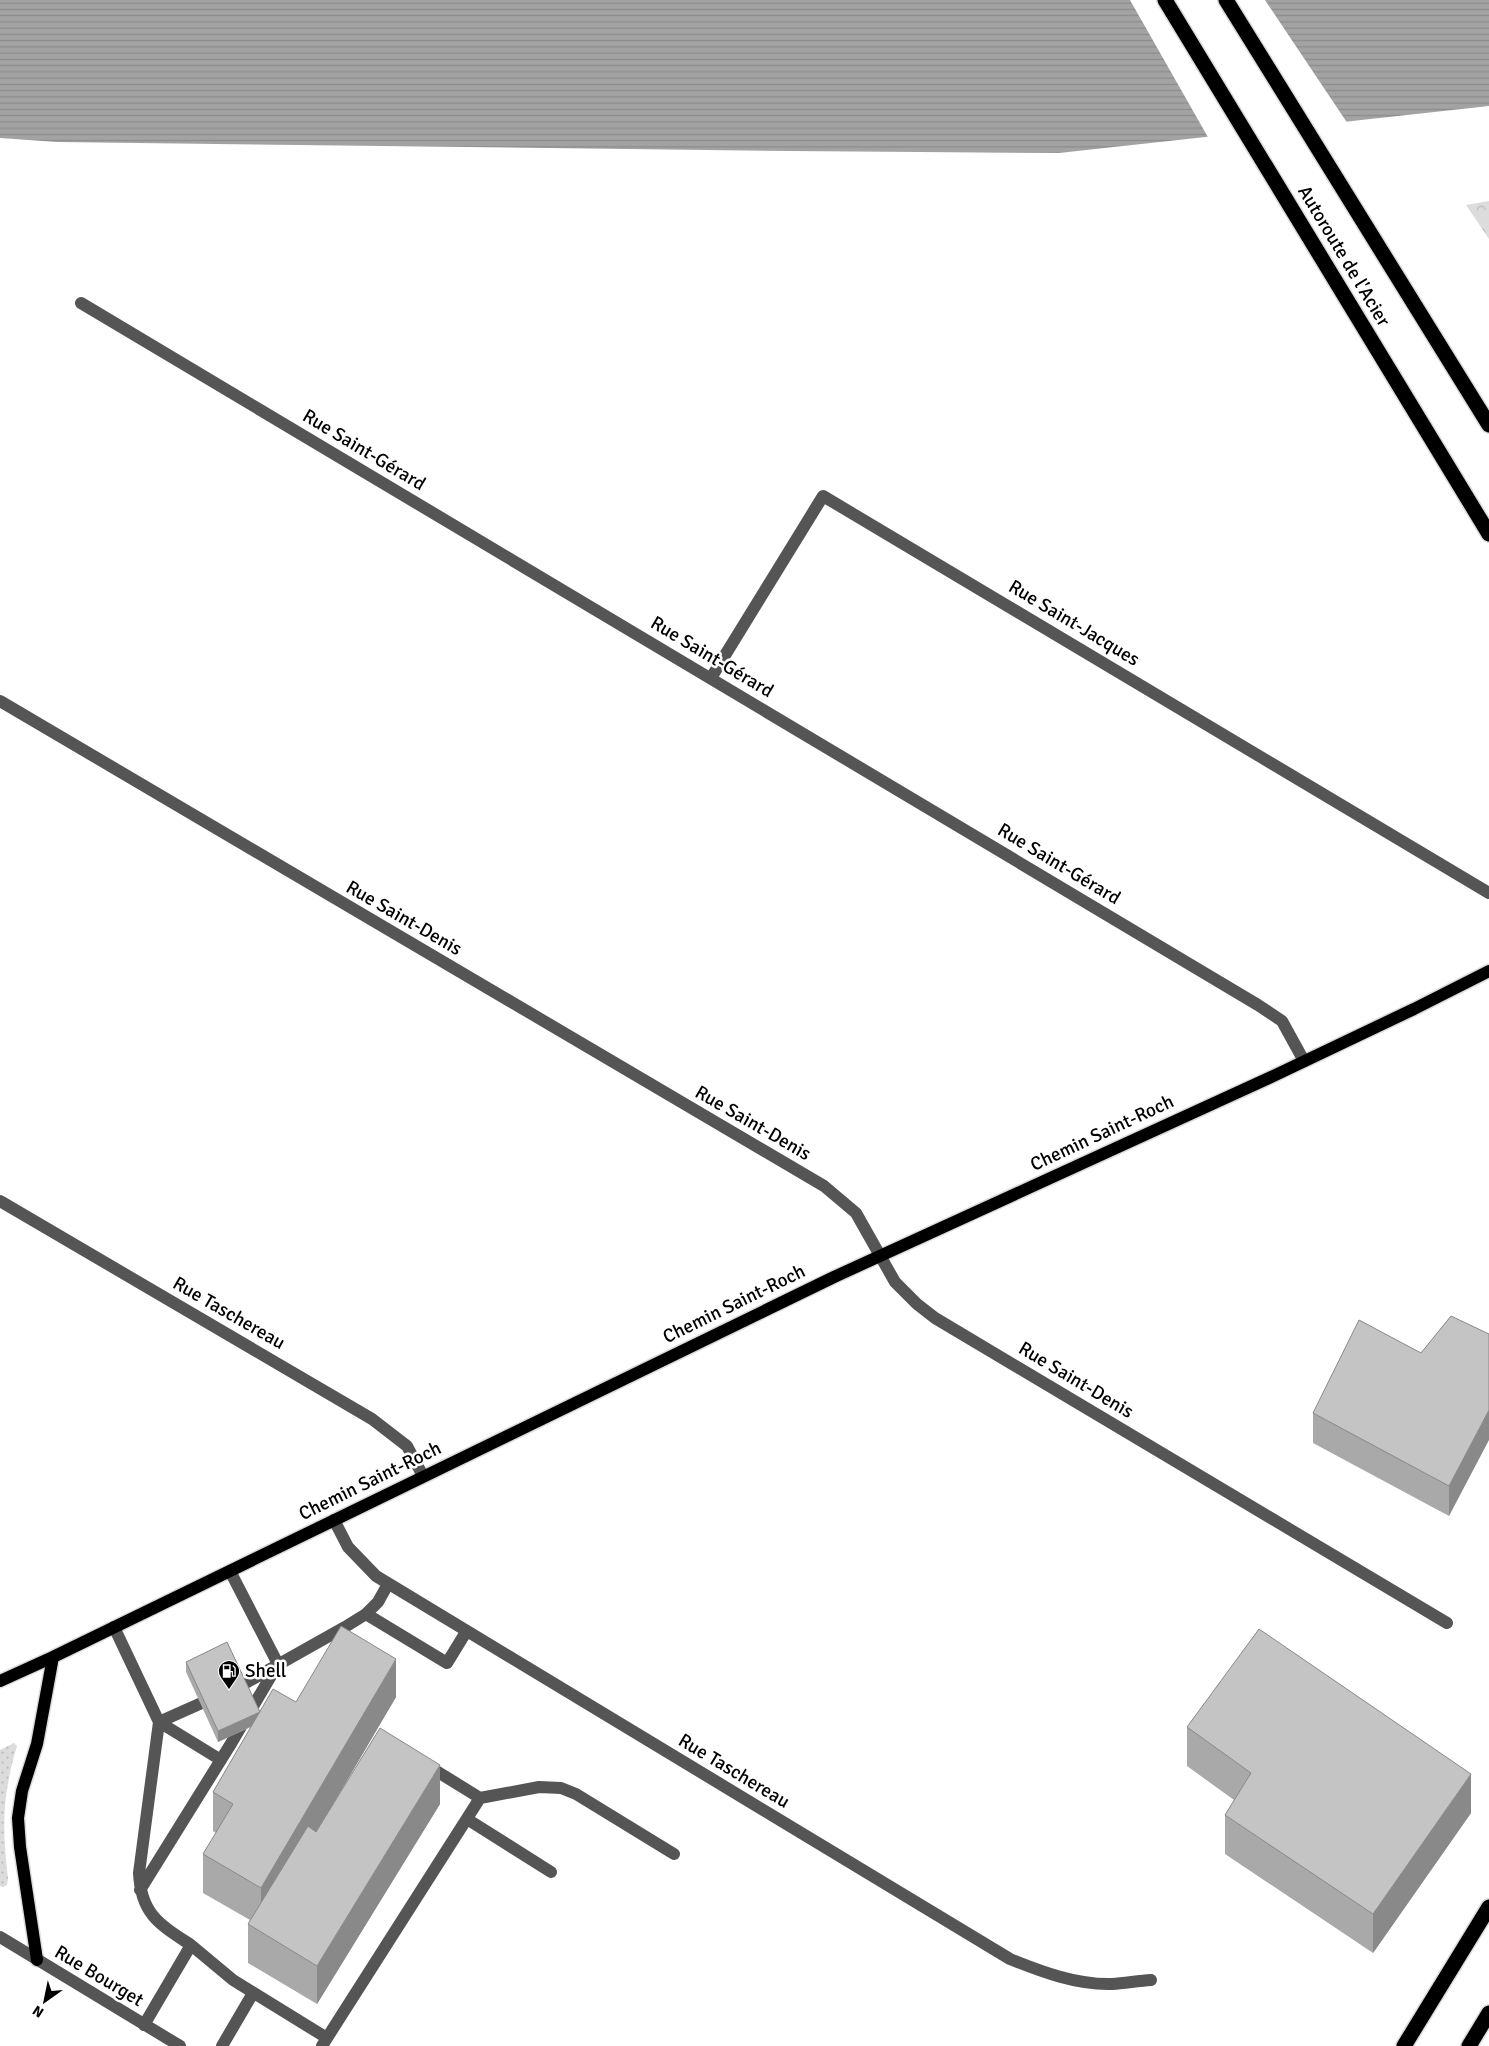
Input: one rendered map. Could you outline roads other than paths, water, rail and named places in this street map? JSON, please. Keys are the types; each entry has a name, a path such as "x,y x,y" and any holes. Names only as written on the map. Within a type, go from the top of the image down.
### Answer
{"highway":[{"name":"Autoroute de l'Acier","path":"1165,0 1489,534"},
{"name":"Autoroute de l'Acier","path":"1226,0 1489,425"},
{"path":"1466,495 1489,546"},
{"path":"1404,2046 1489,1907"},
{"path":"1470,2046 1489,2013"}],"main road":[{"name":"Chemin Saint-Roch","path":"0,1681 54,1657 834,1276 1304,1061 1489,971"},
{"path":"37,1960 20,1847 18,1818 22,1791 37,1744 54,1657"}],"street":[{"name":"Rue Saint-Gérard","path":"81,303 1258,1005 1282,1021 1304,1061"},
{"name":"Rue Saint-Jacques","path":"711,678 823,496 1489,893"},
{"name":"Rue Saint-Denis","path":"0,702 824,1186 856,1213 895,1282 917,1304 935,1318 1446,1623"},
{"name":"Rue Taschereau","path":"0,1201 372,1419 407,1446 423,1476"},
{"name":"Rue Taschereau","path":"334,1520 348,1548 358,1560 388,1584 1010,1959 1043,1972 1080,1982 1111,1984 1151,1980"},
{"path":"230,1570 278,1664"},
{"path":"159,1722 242,1684 366,1614 378,1602 388,1584"},
{"path":"366,1614 447,1664 466,1632"},
{"path":"114,1627 159,1722 220,1760"},
{"path":"140,1890 278,1664"},
{"path":"159,1722 139,1873 143,1902 154,1917 169,1931 233,1980 324,2042 480,1798"},
{"path":"414,1757 480,1798 540,1787 561,1788 576,1794 674,1854"},
{"path":"467,1819 551,1872"},
{"name":"Rue Bourget","path":"0,1938 180,2046"},
{"path":"144,2025 191,1946"},
{"path":"222,2046 253,1993"}],"place":[{"name":"Shell","path":"229,1690"}]}
